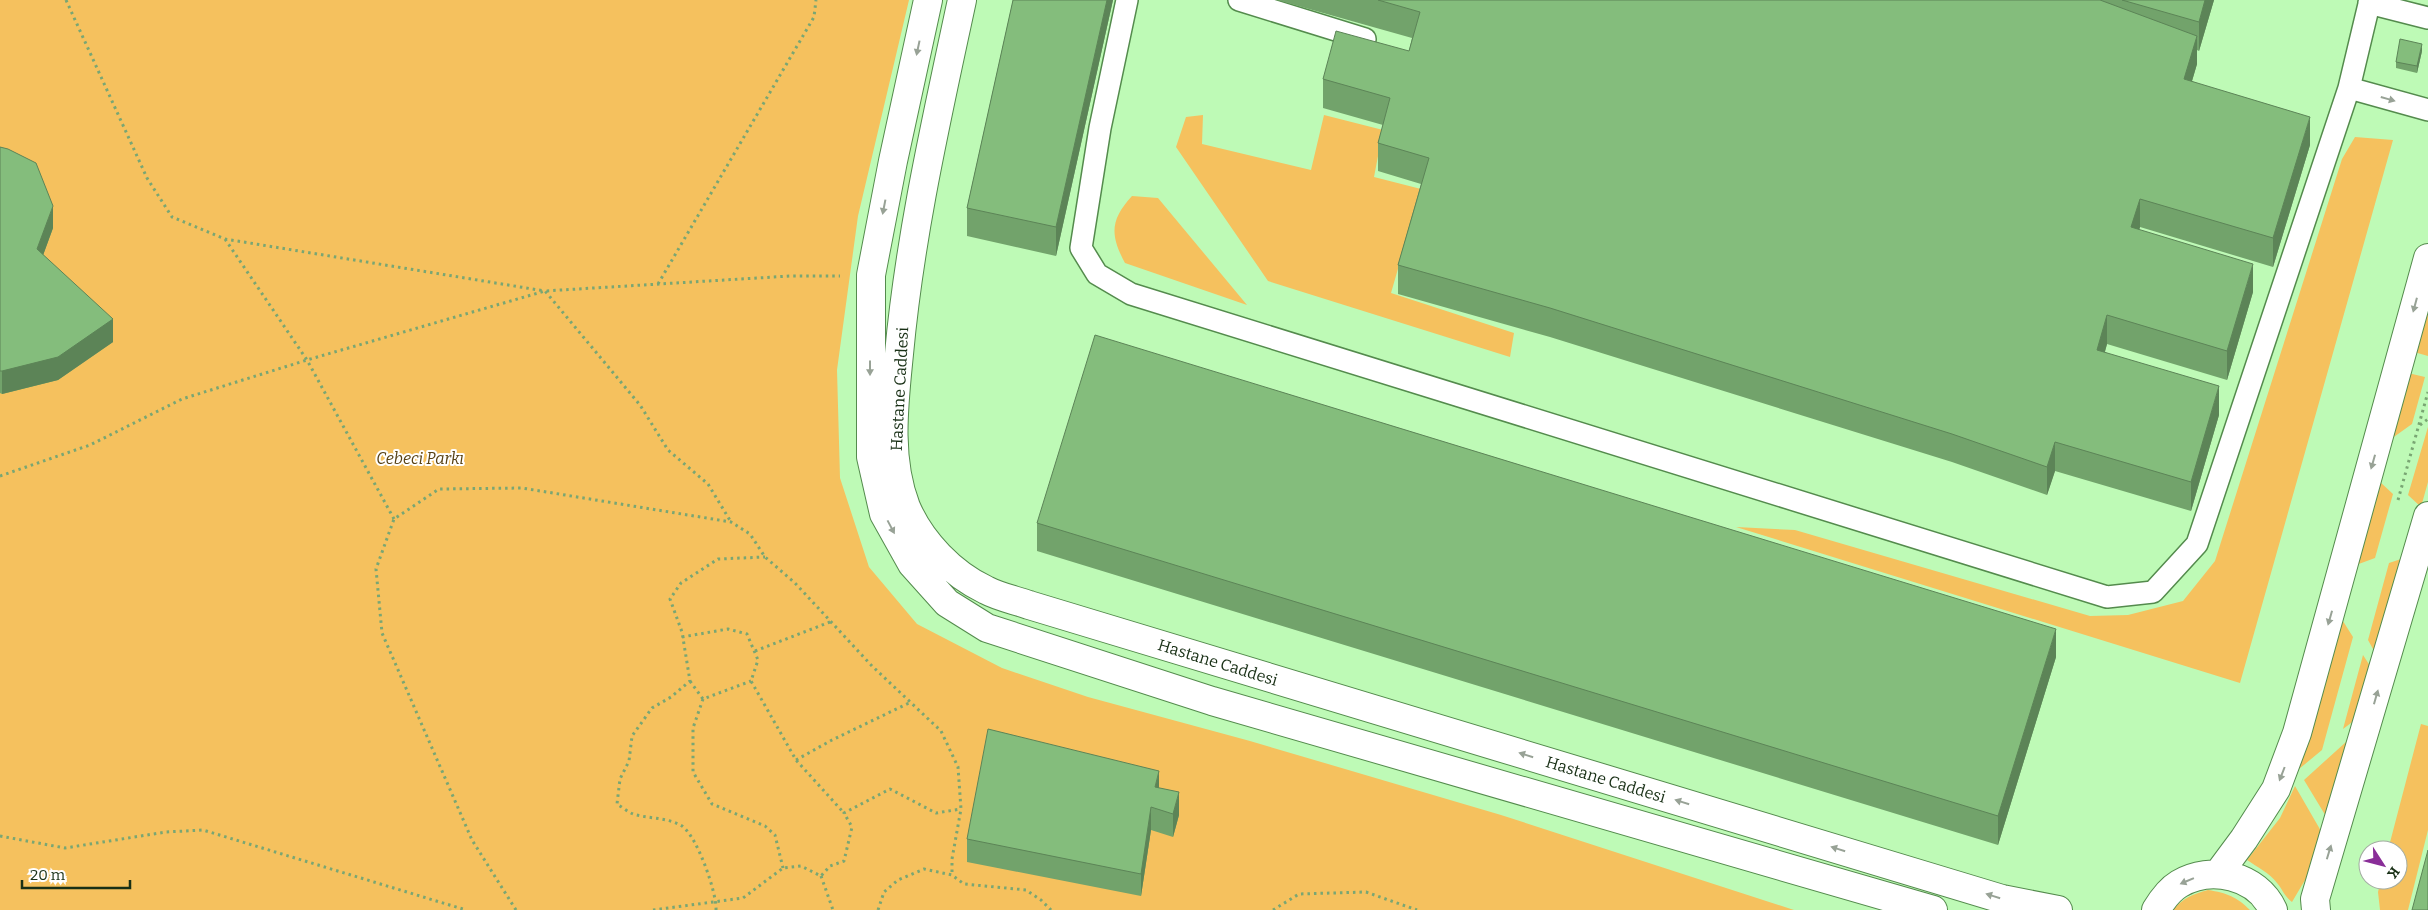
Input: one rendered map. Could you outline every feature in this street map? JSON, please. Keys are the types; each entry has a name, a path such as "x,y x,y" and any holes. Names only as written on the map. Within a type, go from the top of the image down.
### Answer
{"main road":[{"name":"Hastane Caddesi","path":"928,0 893,161 871,275 871,457 884,514 912,564 947,603 987,628 1212,701 1933,910"},
{"name":"Hastane Caddesi","path":"962,0 927,162 904,296 893,436 896,473 907,508 924,539 954,569 986,590 1029,605 2002,899 2058,910"},
{"path":"2218,874 2244,839 2276,789 2297,733 2428,258"},
{"path":"2311,906 2428,516"},
{"path":"2156,910 2163,898 2178,884 2198,876 2218,874 2239,878 2257,889 2273,910"}],"lane":[{"path":"1126,0 1100,128 1081,248 1098,274 1131,294 2107,596 2153,592 2197,544 2349,88 2370,2 2428,18"},
{"path":"1239,0 1388,46"},
{"path":"2349,88 2428,110"}],"path":[{"path":"66,0 147,178 172,217 225,240 545,291 790,276 871,275"},
{"path":"658,284 814,18 816,0"},
{"path":"225,240 307,360 394,519"},
{"path":"0,476 90,445 182,399 307,360 545,291"},
{"path":"545,291 640,405 668,450 708,484 731,522"},
{"path":"516,910 472,840 382,633 376,569 394,519 439,489 522,488 731,522 750,534 765,557 795,583 872,666 941,732 958,767 961,809 952,859 952,875"},
{"path":"703,699 690,681 682,637 670,599 682,583 718,559 765,557"},
{"path":"755,651 830,622"},
{"path":"682,637 728,629 747,634 758,660 751,681 796,760 844,812 852,827 844,861 830,866 821,876"},
{"path":"690,681 671,697 652,708 632,736 629,762 620,779 617,804 633,814 656,817 683,827 701,854 716,901 716,910"},
{"path":"703,699 751,681"},
{"path":"703,699 693,728 693,772 712,804 765,826 775,835 783,868"},
{"path":"796,760 832,740 911,702"},
{"path":"844,812 890,789 936,813 961,809"},
{"path":"0,836 65,848 166,832 202,830 466,910"},
{"path":"653,910 743,898 783,868 801,866 821,876 833,910"},
{"path":"878,910 884,892 898,880 924,869 952,875 964,884 1026,890 1041,900 1051,910"},
{"path":"1273,910 1299,894 1366,892 1417,910"}],"green space":[{"name":"Cebeci Parkı","path":"0,0 909,0 858,216 837,370 840,478 869,567 917,624 1002,668 1088,697 1250,741 1501,815 1794,910 0,910"},
{"path":"1203,115 1202,144 1311,170 1324,115 1383,130 1374,177 1421,189 1391,293 1514,333 1510,357 1268,281 1176,147 1186,117"},
{"path":"2355,137 2393,140 2240,683 1736,527 1795,530 2090,616 2128,615 2183,601 2215,561 2342,159"},
{"path":"1132,196 1158,198 1247,305 1125,263 1117,244 1115,228 1116,220"},
{"path":"2428,300 2428,356 2414,352"},
{"path":"2408,373 2425,377 2412,424 2391,439"},
{"path":"2428,427 2428,482 2421,507 2408,495"},
{"path":"2379,481 2393,494 2375,558 2356,565"},
{"path":"2407,557 2378,658 2368,640 2389,563"},
{"path":"2341,618 2353,637 2322,750 2299,769"},
{"path":"2363,655 2374,672 2363,714 2343,729"},
{"path":"2421,724 2428,726 2428,830 2408,910 2380,910 2378,890 2408,890 2408,840 2391,840"},
{"path":"2357,732 2330,823 2304,780"},
{"path":"2295,786 2325,838 2308,875 2292,902 2271,876 2247,860 2280,818"},
{"path":"2208,890 2231,896 2250,910 2173,910 2189,897"}],"building":[{"path":"1013,0 1107,0 1056,227 967,208"},
{"path":"1378,0 2100,0 2197,36 2184,79 2310,117 2273,238 2140,199 2131,227 2253,264 2227,351 2107,315 2097,350 2219,386 2191,482 2055,442 2047,467 1952,434 1550,308 1398,265 1429,158 1378,143 1390,98 1323,79 1336,31 1409,51 1420,12"},
{"path":"2122,0 2205,0 2199,22"},
{"path":"2400,39 2422,44 2417,66 2396,62"},
{"path":"0,147 36,163 53,206 37,249 113,319 58,357 2,371 0,371"},
{"path":"1095,335 2056,629 1998,816 1037,523"},
{"path":"988,729 1159,771 1155,787 1179,792 1173,814 1151,807 1141,874 967,839"},
{"path":"2428,850 2428,910 2412,910"}]}
